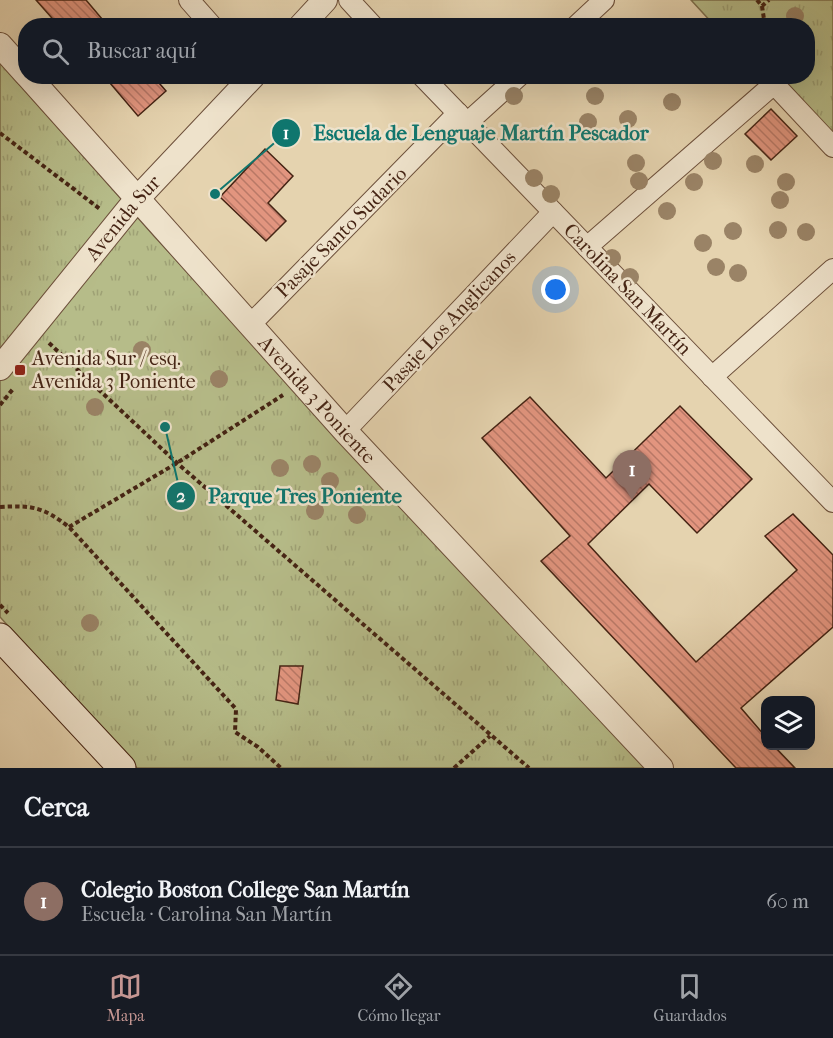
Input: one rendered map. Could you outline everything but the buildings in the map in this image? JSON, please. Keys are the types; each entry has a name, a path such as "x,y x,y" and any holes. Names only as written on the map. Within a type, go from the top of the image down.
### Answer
{"main road":[{"path":"0,637 122,768"}],"street":[{"path":"189,0 205,18"},
{"path":"308,18 325,0"},
{"path":"348,0 365,18"},
{"path":"585,18 604,0"},
{"name":"Avenida 3 Poniente","path":"0,45 18,65"},
{"name":"Avenida 3 Poniente","path":"35,84 136,200 345,431 661,768"},
{"name":"Avenida Sur","path":"0,368 136,200 245,84"},
{"name":"Carolina San Martín","path":"430,84 833,502"},
{"name":"Pasaje Santo Sudario","path":"250,325 463,118 508,84"},
{"path":"587,247 774,84 833,147"},
{"name":"Pasaje Los Anglicanos","path":"345,431 553,212"},
{"path":"712,377 833,269"}],"path":[{"path":"757,0 762,6 764,18"},
{"path":"762,6 769,0"},
{"path":"0,133 95,204"},
{"path":"49,343 177,463 529,768"},
{"path":"69,527 177,463 302,382"},
{"path":"0,507 28,506 50,513 69,527 237,709 235,732 258,747 281,768"},
{"path":"454,768 490,736"}],"green space":[{"path":"691,0 833,0 833,134 787,84 815,84 815,18 708,18"},
{"path":"0,62 154,236 646,768 137,768 0,617"}],"place":[{"name":"Escuela de Lenguaje Martín Pescador","path":"215,194"},
{"name":"Avenida Sur / esq. Avenida 3 Poniente","path":"20,370"},
{"name":"Parque Tres Poniente","path":"165,427"},
{"name":"Colegio Boston College San Martín","path":"632,500"}]}
